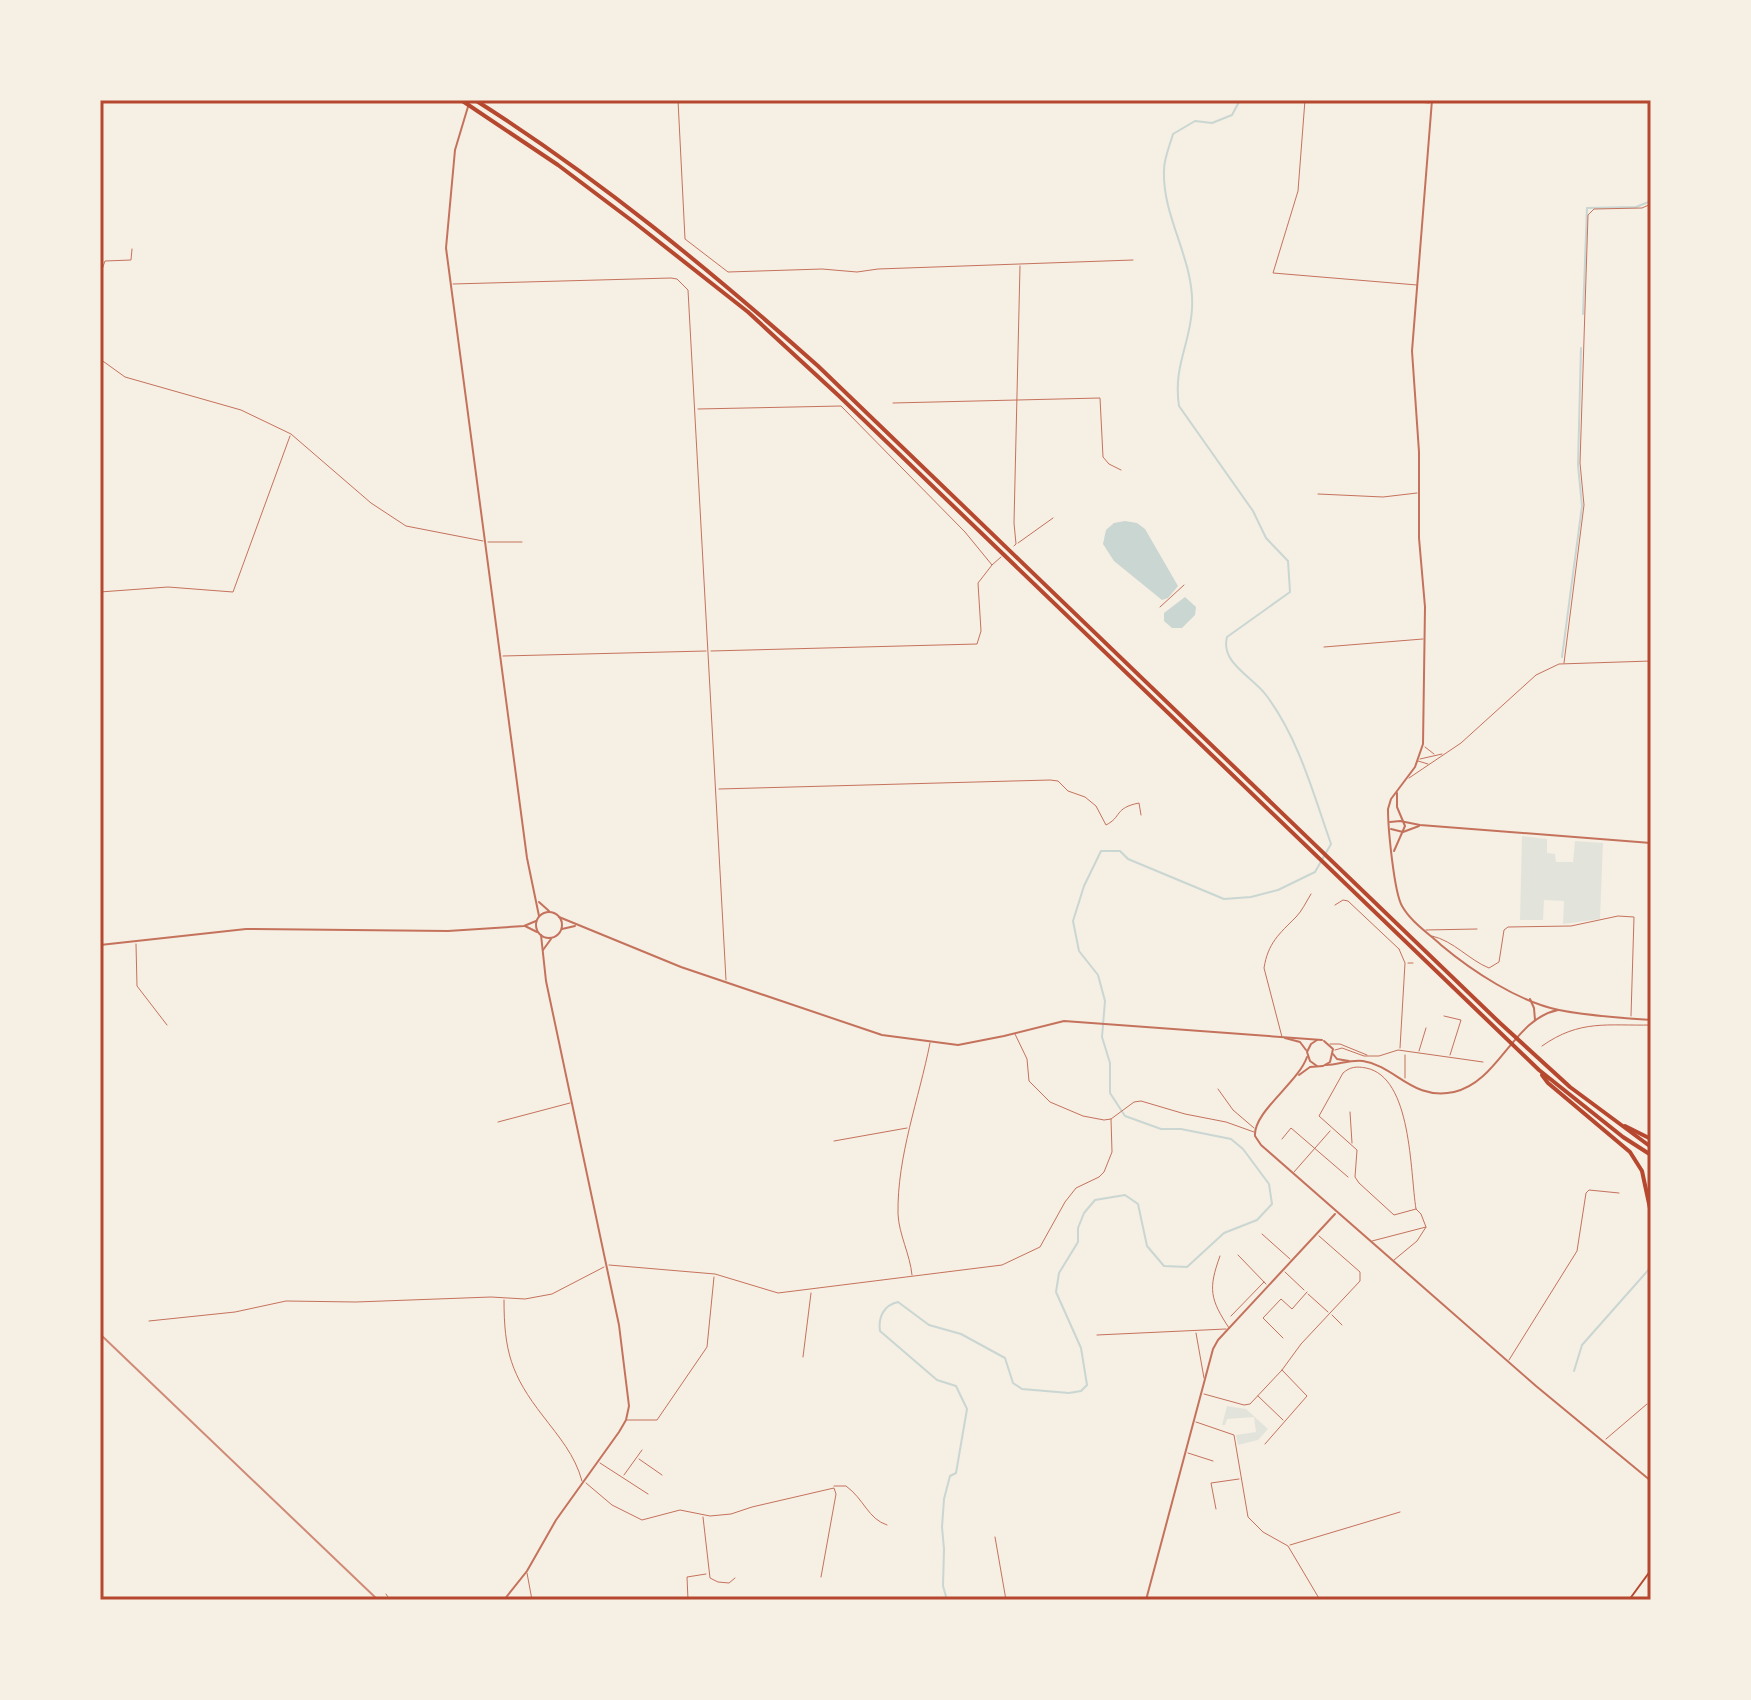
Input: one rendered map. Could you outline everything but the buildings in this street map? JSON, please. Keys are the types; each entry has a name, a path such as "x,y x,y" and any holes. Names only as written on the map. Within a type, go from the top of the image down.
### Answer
{"highway":[{"path":"461,100 558,165 748,312 1539,1070 1623,1137 1651,1155"},
{"path":"472,100 627,206 740,296 818,366 1507,1030 1609,1118 1651,1147"},
{"path":"1539,1070 1548,1083 1630,1152 1642,1171 1651,1213"},
{"path":"1609,1118 1651,1139"}],"main road":[{"path":"1629,1600 1651,1570"}],"street":[{"path":"100,945 246,929 448,931 524,926 536,921 539,916 538,902 530,882 446,248 455,150 472,100"},
{"path":"678,100 685,239 728,272 822,269 857,272 1133,260"},
{"path":"1305,100 1298,191 1273,273 1417,285"},
{"path":"1399,100 1432,102 1412,351 1419,452 1425,639 1423,744 1407,779 1389,805 1400,904 1424,930 1476,971 1530,999 1560,1010 1651,1023"},
{"path":"1564,663 1584,505 1580,463 1588,215 1594,209 1642,208 1651,204"},
{"path":"100,275 105,261 131,260 132,249"},
{"path":"1020,264 1015,545 1053,518"},
{"path":"451,284 677,279 688,290 726,982"},
{"path":"100,359 125,377 241,410 291,434 394,519 415,528 485,541 522,542"},
{"path":"893,403 1100,398 1103,457 1121,470"},
{"path":"695,409 841,406 965,532 992,565"},
{"path":"100,592 168,587 233,592 291,434"},
{"path":"1318,494 1383,497 1419,493"},
{"path":"500,656 977,644 981,631 978,583 1001,557"},
{"path":"1160,607 1184,585"},
{"path":"1324,647 1425,639"},
{"path":"1407,779 1480,727 1536,675 1564,663 1651,661"},
{"path":"1423,744 1436,755"},
{"path":"1417,761 1445,754"},
{"path":"1417,761 1431,763"},
{"path":"716,789 1050,780 1058,781 1068,791 1091,802 1106,825 1129,805 1139,803 1141,815"},
{"path":"1393,852 1403,832 1404,821 1397,807 1397,792"},
{"path":"1389,823 1404,821 1420,825 1651,843"},
{"path":"1390,828 1403,832 1420,825"},
{"path":"1283,1037 1264,968 1266,956 1277,933 1297,916 1311,894"},
{"path":"1335,905 1343,900 1348,901 1399,949 1405,963 1402,1040 1398,1050"},
{"path":"538,902 576,926 726,982 882,1035 958,1045 1057,1021 1088,1022 1322,1040 1370,1056"},
{"path":"539,916 550,912"},
{"path":"1430,935 1442,938 1489,968 1499,962 1502,937 1508,927 1571,926 1618,916 1634,917 1631,1019"},
{"path":"559,917 561,929"},
{"path":"504,1600 527,1571 556,1520 626,1420 629,1406 608,1265 546,981 536,921"},
{"path":"524,926 553,937"},
{"path":"542,951 561,929 576,926"},
{"path":"1424,930 1477,929"},
{"path":"136,941 137,986 167,1025"},
{"path":"1405,963 1413,963"},
{"path":"1530,999 1534,1021"},
{"path":"1330,1044 1337,1059 1372,1064 1405,1083 1435,1093 1465,1089 1479,1080 1534,1021 1549,1012 1560,1010"},
{"path":"1444,1016 1461,1020 1450,1058"},
{"path":"1542,1046 1561,1033 1591,1025 1651,1023"},
{"path":"1418,1054 1426,1028"},
{"path":"1015,1033 1027,1059 1029,1081 1041,1096 1083,1116 1095,1120 1111,1119 1128,1106 1141,1101 1254,1130"},
{"path":"1283,1037 1300,1042 1307,1052"},
{"path":"1254,1130 1298,1075 1314,1041 1322,1040"},
{"path":"912,1277 898,1212 910,1127 930,1043"},
{"path":"1326,1065 1333,1053 1342,1048 1370,1056 1398,1050 1483,1062"},
{"path":"1405,1083 1406,1052"},
{"path":"1307,1057 1317,1066"},
{"path":"1298,1075 1317,1066 1350,1061"},
{"path":"1416,1209 1394,1215 1359,1183 1355,1177 1357,1150 1322,1121 1318,1113 1343,1073 1355,1066 1370,1068 1387,1080 1399,1097 1416,1209 1426,1227"},
{"path":"1218,1089 1233,1110 1254,1130 1261,1145 1336,1213 1651,1481"},
{"path":"498,1122 572,1102"},
{"path":"1350,1112 1352,1145"},
{"path":"149,1321 235,1312 286,1301 525,1299 552,1294 608,1265 715,1274 778,1293 1002,1265 1040,1247 1076,1188 1104,1172 1112,1152 1111,1119"},
{"path":"834,1141 910,1127"},
{"path":"1282,1139 1291,1128 1348,1177"},
{"path":"1293,1174 1332,1129"},
{"path":"1508,1361 1577,1251 1586,1193 1589,1190 1619,1193"},
{"path":"1146,1600 1213,1349 1336,1213"},
{"path":"1371,1241 1426,1227"},
{"path":"1394,1260 1417,1241 1426,1227"},
{"path":"1262,1234 1292,1261"},
{"path":"1201,1394 1248,1405 1362,1278 1360,1272 1317,1234"},
{"path":"1238,1255 1268,1286"},
{"path":"1220,1256 1213,1276 1213,1299 1228,1329"},
{"path":"1283,1270 1342,1325"},
{"path":"626,1420 657,1420 707,1347 715,1274"},
{"path":"1231,1316 1264,1282"},
{"path":"803,1357 811,1291"},
{"path":"1283,1338 1263,1318 1281,1299 1292,1309 1307,1292"},
{"path":"504,1298 505,1344 518,1380 566,1445 583,1482 612,1505 637,1519 648,1520 680,1510 702,1515 731,1514 831,1487 846,1486 862,1499 874,1519 887,1525"},
{"path":"1235,1312 1239,1317"},
{"path":"1097,1335 1228,1329"},
{"path":"1196,1330 1202,1377 1205,1379"},
{"path":"1265,1444 1307,1395 1282,1370"},
{"path":"1258,1396 1285,1421"},
{"path":"1604,1441 1647,1404"},
{"path":"1194,1422 1234,1435 1248,1517 1254,1525 1288,1546 1320,1600"},
{"path":"623,1478 642,1450"},
{"path":"1185,1453 1213,1461"},
{"path":"637,1458 662,1475"},
{"path":"598,1461 648,1494"},
{"path":"1216,1509 1211,1483 1241,1479"},
{"path":"821,1577 836,1494 831,1487"},
{"path":"1288,1546 1400,1512"},
{"path":"702,1515 712,1580 729,1583 735,1578"},
{"path":"995,1537 1006,1600"},
{"path":"527,1571 532,1600"},
{"path":"688,1600 687,1577 709,1574"},
{"path":"386,1594 390,1600"}],"shaded area":[{"path":"1114,523 1137,523 1145,529 1178,586 1168,598 1162,600 1114,561 1103,544 1106,530"},
{"path":"1185,597 1196,607 1195,615 1182,628 1172,628 1164,621 1164,613"},
{"path":"1522,836 1547,839 1547,853 1555,854 1556,862 1573,862 1575,841 1603,843 1600,919 1563,924 1564,901 1544,900 1543,920 1520,920"},
{"path":"1227,1406 1246,1409 1268,1429 1258,1440 1238,1445 1236,1435 1256,1432 1254,1417 1227,1419 1222,1425"}],"waterway":[{"path":"947,1600 943,1586 944,1499 950,1476 956,1473 967,1409 956,1386 937,1380 880,1331 881,1316 886,1309 898,1302 929,1325 961,1334 1005,1358 1013,1383 1022,1389 1069,1393 1081,1391 1087,1385 1081,1348 1056,1292 1059,1273 1078,1242 1078,1228 1084,1213 1095,1200 1125,1195 1138,1204 1147,1246 1164,1266 1187,1267 1224,1233 1257,1220 1272,1204 1269,1184 1243,1149 1231,1139 1181,1129 1161,1129 1125,1116 1110,1093 1110,1063 1102,1037 1105,1001 1098,975 1079,951 1073,921 1084,886 1101,851 1120,851 1128,859 1224,899 1251,897 1278,890 1315,872 1331,844 1288,730 1266,695 1233,662 1226,646 1227,637 1290,592 1288,561 1266,538 1253,511 1179,406 1178,379 1191,322 1192,291 1168,205 1165,161 1173,134 1195,121 1212,123 1232,115 1240,100"},
{"path":"1583,314 1587,208 1636,207 1651,201"},
{"path":"1562,657 1582,506 1578,465 1581,348"},
{"path":"1574,1371 1582,1345 1651,1267"}],"railway":[{"path":"100,1334 378,1600"}]}
